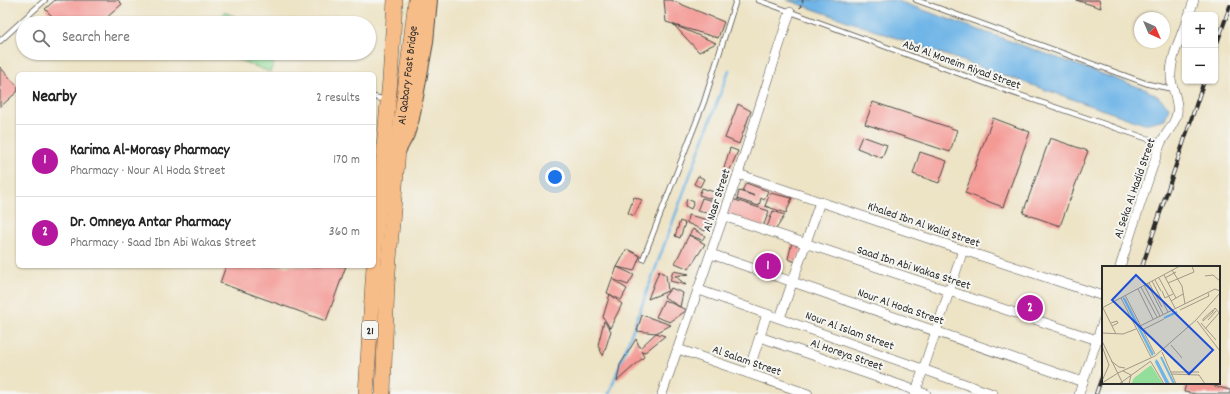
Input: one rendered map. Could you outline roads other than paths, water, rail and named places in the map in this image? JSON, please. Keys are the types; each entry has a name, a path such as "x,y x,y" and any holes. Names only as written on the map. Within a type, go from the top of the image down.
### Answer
{"highway":[{"path":"376,214 381,99 395,0"},
{"name":"Al Qabary Fast Bridge","path":"398,149 416,0"},
{"path":"398,149 406,134 411,118 425,42 429,0"},
{"name":"21","path":"383,394 387,284 398,149"},
{"name":"21","path":"366,394 374,268"}],"street":[{"path":"1189,12 1194,0"},
{"name":"Al Nasr Street","path":"662,394 738,174 790,12"},
{"name":"Al Seka Al Hadid Street","path":"1120,266 1160,143 1175,120 1177,113 1171,78 1174,57 1182,34"},
{"name":"Khaled Ibn Al Walid Street","path":"738,174 1102,296"},
{"path":"780,318 820,202"},
{"name":"Saad Ibn Abi Wakas Street","path":"723,216 1097,340"},
{"path":"916,392 963,250"},
{"name":"Nour Al Hoda Street","path":"711,254 1083,382"},
{"name":"Nour Al Islam Street","path":"699,290 993,394"},
{"path":"748,373 767,314"},
{"path":"1079,394 1102,323"},
{"name":"Al Horeya Street","path":"760,337 916,392 926,394"},
{"name":"Al Salam Street","path":"678,349 808,394"}],"lane":[{"path":"27,16 45,0"},
{"path":"643,259 704,102 736,0"},
{"name":"Abd Al Moneim Riyad Street","path":"758,0 993,86 1160,143"},
{"path":"916,0 1148,84 1173,88"},
{"path":"0,41 16,26"}],"water":[{"path":"787,0 895,0 1147,90 1157,96 1169,107 1165,119 1144,124"}],"waterway":[{"path":"609,394 729,70"}],"railway":[{"path":"1215,48 1230,6"},
{"path":"1142,266 1203,84"},
{"path":"1096,394 1102,377"}],"place":[{"name":"Karima Al-Morasy Pharmacy","path":"768,266"},
{"name":"Dr. Omneya Antar Pharmacy","path":"1030,308"}]}
